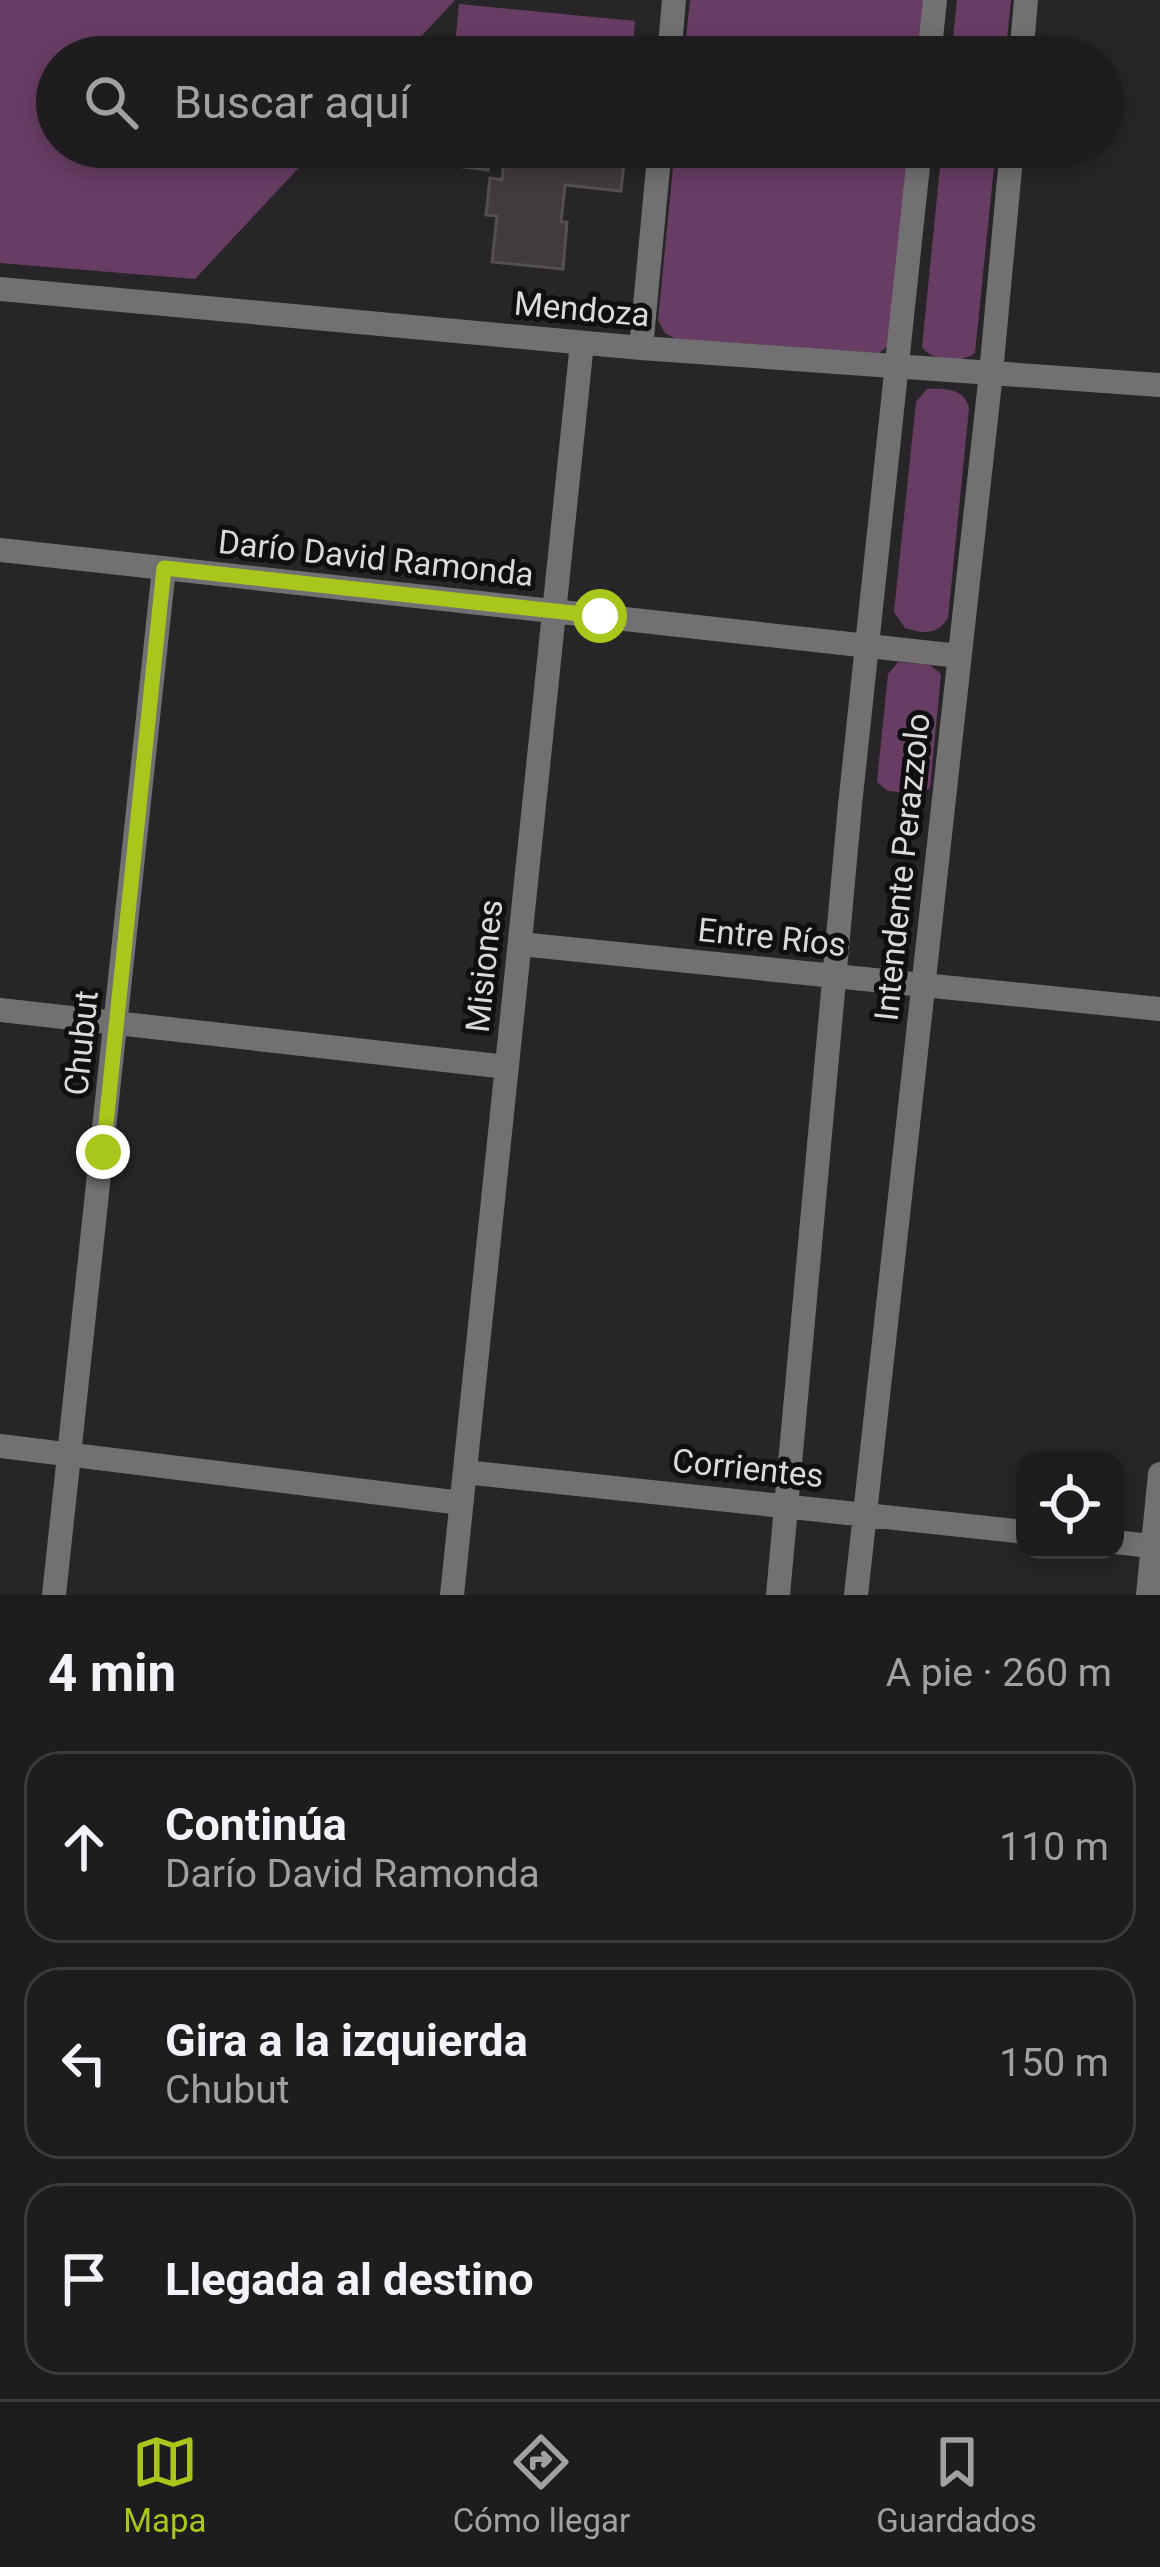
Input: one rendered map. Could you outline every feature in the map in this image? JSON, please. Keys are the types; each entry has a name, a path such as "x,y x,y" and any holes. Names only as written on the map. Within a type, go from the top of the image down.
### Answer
{"street":[{"path":"671,36 674,0"},
{"path":"931,36 935,0"},
{"path":"1023,36 1026,0"},
{"path":"641,348 658,168"},
{"name":"Intendente Perazzolo","path":"778,1595 867,644 918,168"},
{"name":"Intendente Perazzolo","path":"856,1595 992,373 1010,168"},
{"name":"Mendoza","path":"0,290 641,348 1160,385"},
{"name":"Misiones","path":"452,1595 582,343"},
{"name":"Darío David Ramonda","path":"0,550 959,656"},
{"name":"Chubut","path":"54,1595 164,568"},
{"name":"Entre Ríos","path":"520,944 1160,1009"},
{"path":"0,1010 507,1066"},
{"path":"0,1446 461,1503"},
{"name":"Corrientes","path":"465,1472 1016,1531"},
{"path":"1148,1595 1160,1474"},
{"path":"1124,1543 1156,1546"}],"shaded area":[{"path":"0,0 455,0 422,36 36,36 36,168 298,168 195,279 0,263"},
{"path":"690,0 926,0 922,36 686,36"},
{"path":"957,0 1011,0 1007,36 953,36"},
{"path":"459,4 635,21 634,36 456,36"},
{"path":"673,168 909,168 889,345 879,353 676,339 665,333 658,320"},
{"path":"940,168 994,168 975,353 955,360 939,358 922,347"},
{"path":"927,389 959,393 969,409 948,618 940,628 924,632 905,628 894,612 916,402"},
{"path":"898,662 930,665 941,674 930,788 921,794 888,791 877,782 888,674"}],"building":[{"path":"503,168 623,168 621,191 565,185 563,269 492,262 497,216 486,215 490,178 502,180"}],"route":[{"path":"103,1152 164,568 600,616"}]}
